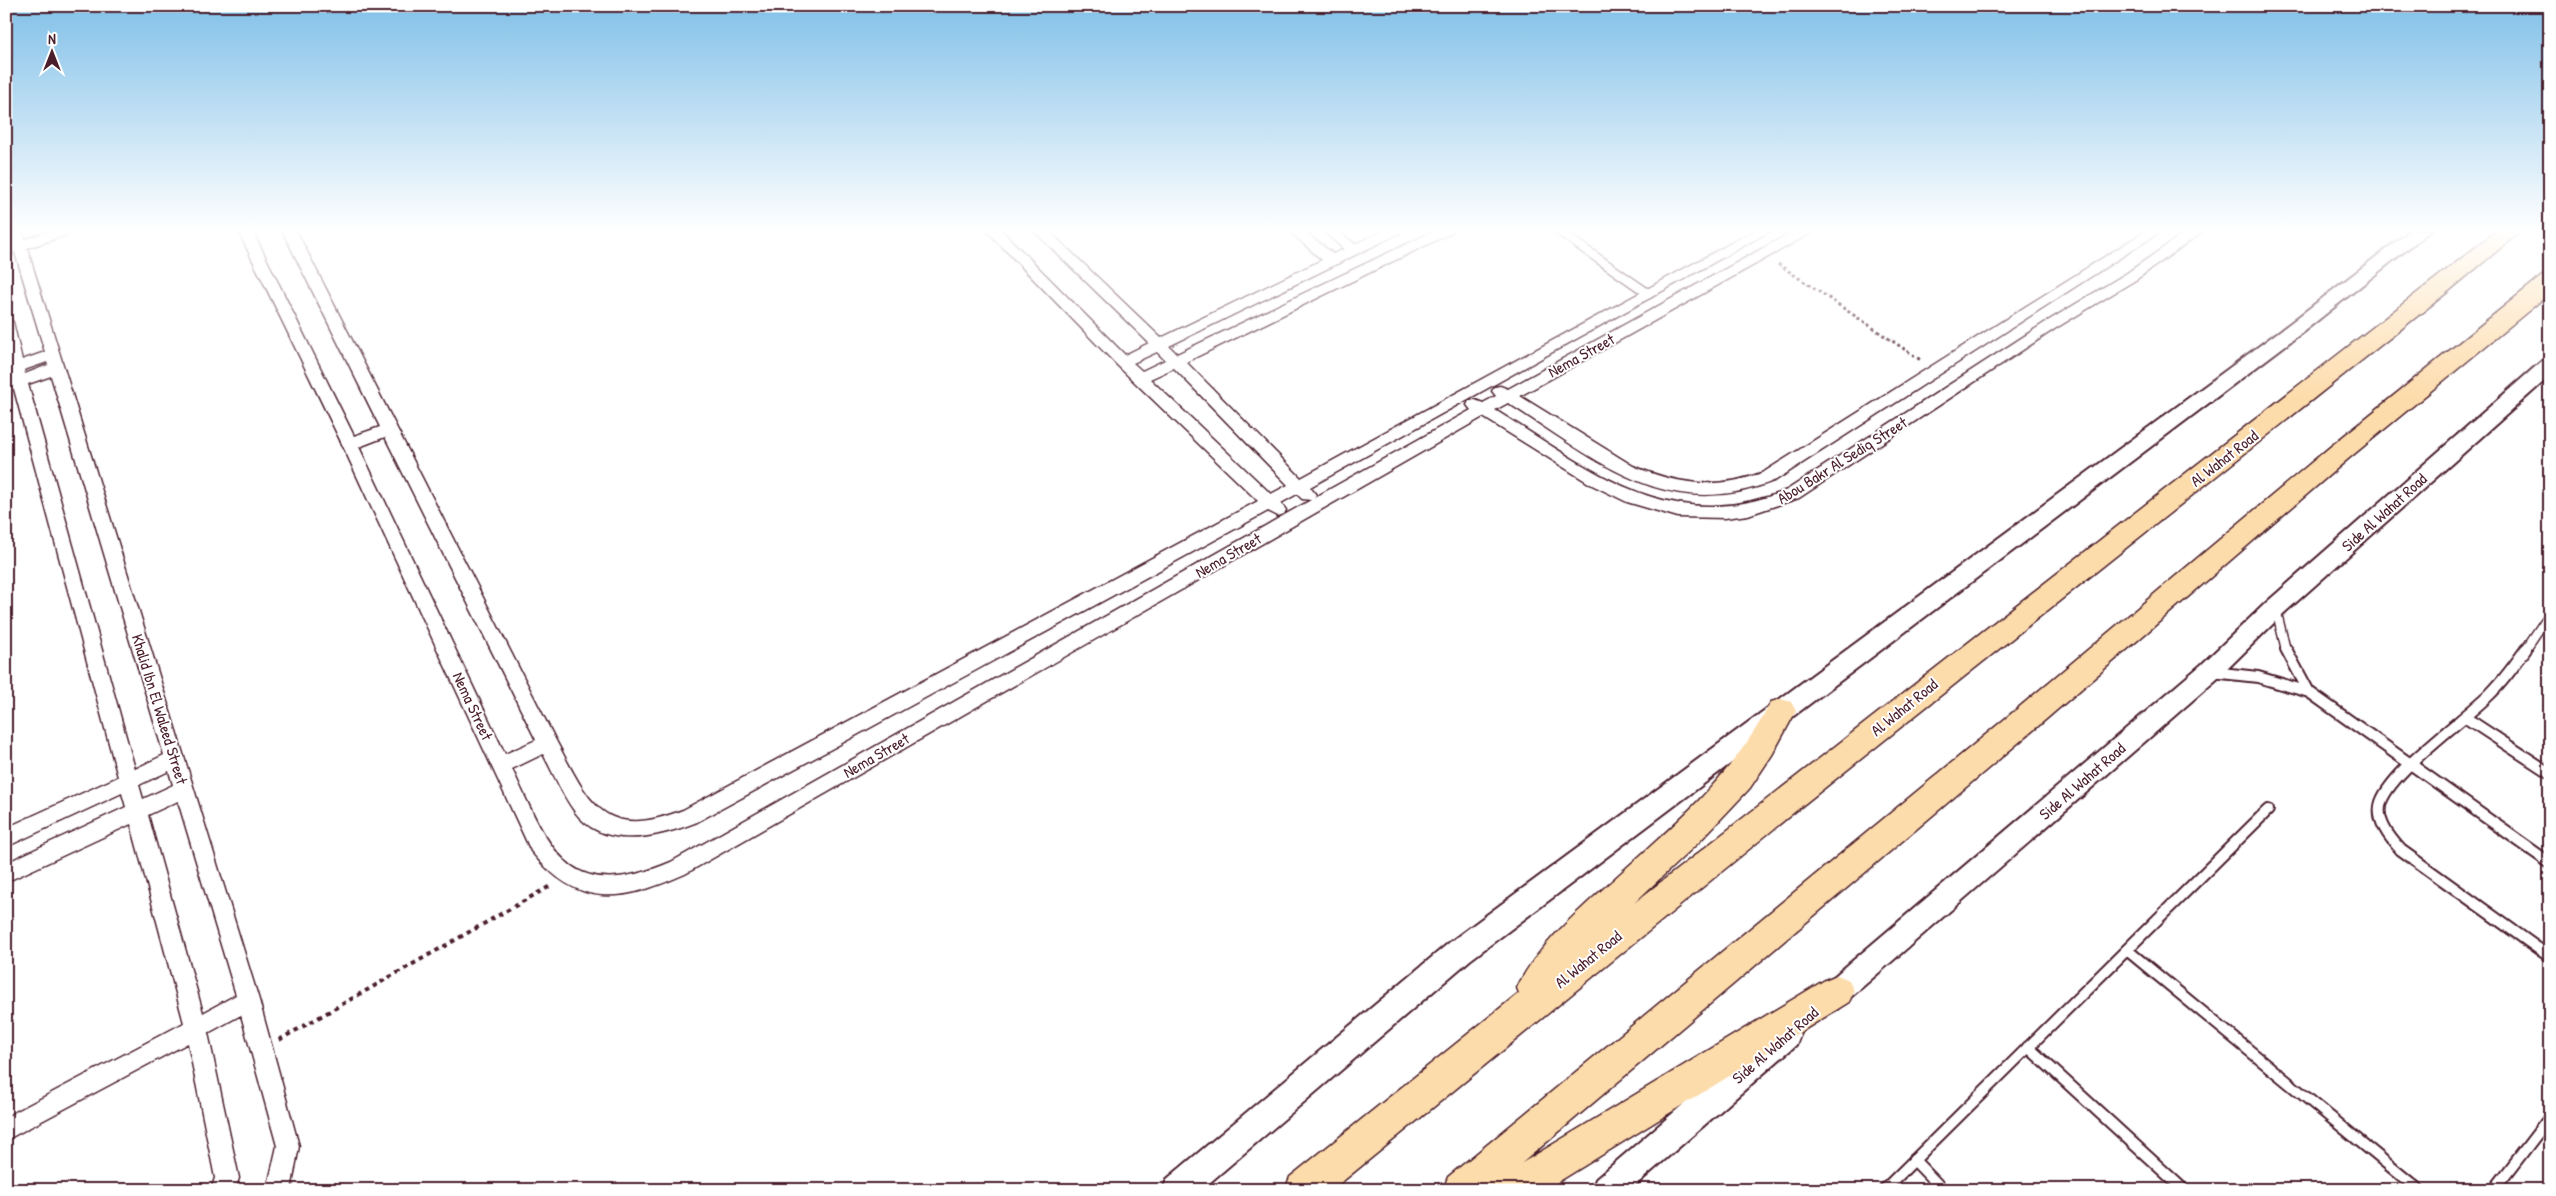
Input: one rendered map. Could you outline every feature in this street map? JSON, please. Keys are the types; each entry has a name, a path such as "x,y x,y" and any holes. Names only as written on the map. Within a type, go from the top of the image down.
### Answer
{"highway":[{"name":"Al Wahat Road","path":"1303,1190 1512,1019 1949,671 2273,420 2441,286"},
{"path":"1461,1190 2027,718 2338,453 2544,286"},
{"path":"1512,1019 1544,974 1575,938 1607,905 1714,806 1739,778 1765,742 1781,711"},
{"path":"1511,1190 1837,991"}],"street":[{"name":"Khalid Ibn El Waleed Street","path":"29,286 55,361 262,1050 288,1146 280,1190"},
{"name":"Nema Street","path":"272,286 350,444 538,845 554,867 567,876 600,886 620,886 639,883 671,871 1482,410 1706,286"},
{"name":"Nema Street","path":"317,286 547,743 582,806 600,822 612,827 642,830 675,823 1300,486 1664,286"},
{"path":"1048,286 1123,362 1288,520"},
{"path":"1098,286 1176,361 1300,486 1316,505"},
{"path":"1123,362 1278,286"},
{"path":"1140,378 1331,286"},
{"name":"Abou Bakr Al Sediq Street","path":"1486,383 1627,470 1647,480 1683,489 1713,491 1753,484 1770,476 2068,286"},
{"name":"Abou Bakr Al Sediq Street","path":"1462,397 1610,488 1636,500 1663,508 1692,513 1720,514 1747,511 1772,504 1793,494 2043,330 2116,286"},
{"path":"1178,1190 1460,951 2350,286"},
{"path":"6,322 12,376 196,1027 227,1178 223,1190"},
{"path":"12,376 55,361"},
{"name":"Side Al Wahat Road","path":"1607,1190 2209,672 2276,607 2550,365"},
{"path":"350,444 389,430"},
{"path":"501,765 547,743"},
{"path":"6,838 175,759"},
{"path":"6,873 184,789"},
{"path":"6,1129 248,1000"}],"lane":[{"path":"1637,286 1649,294"},
{"path":"2276,607 2277,623 2288,656 2309,692"},
{"path":"2550,613 2514,665 2466,718 2413,764 2381,801 2381,819 2392,840 2413,860 2550,957"},
{"path":"2209,672 2258,677 2309,692 2550,863"},
{"path":"2466,718 2550,773"},
{"path":"1884,1190 2268,810"},
{"path":"2127,950 2419,1190"},
{"path":"2028,1047 2184,1190"},
{"path":"2494,1190 2550,1117"},
{"path":"1914,1160 1943,1190"}],"path":[{"path":"1810,286 1936,370"},
{"path":"262,1050 567,876"}]}
